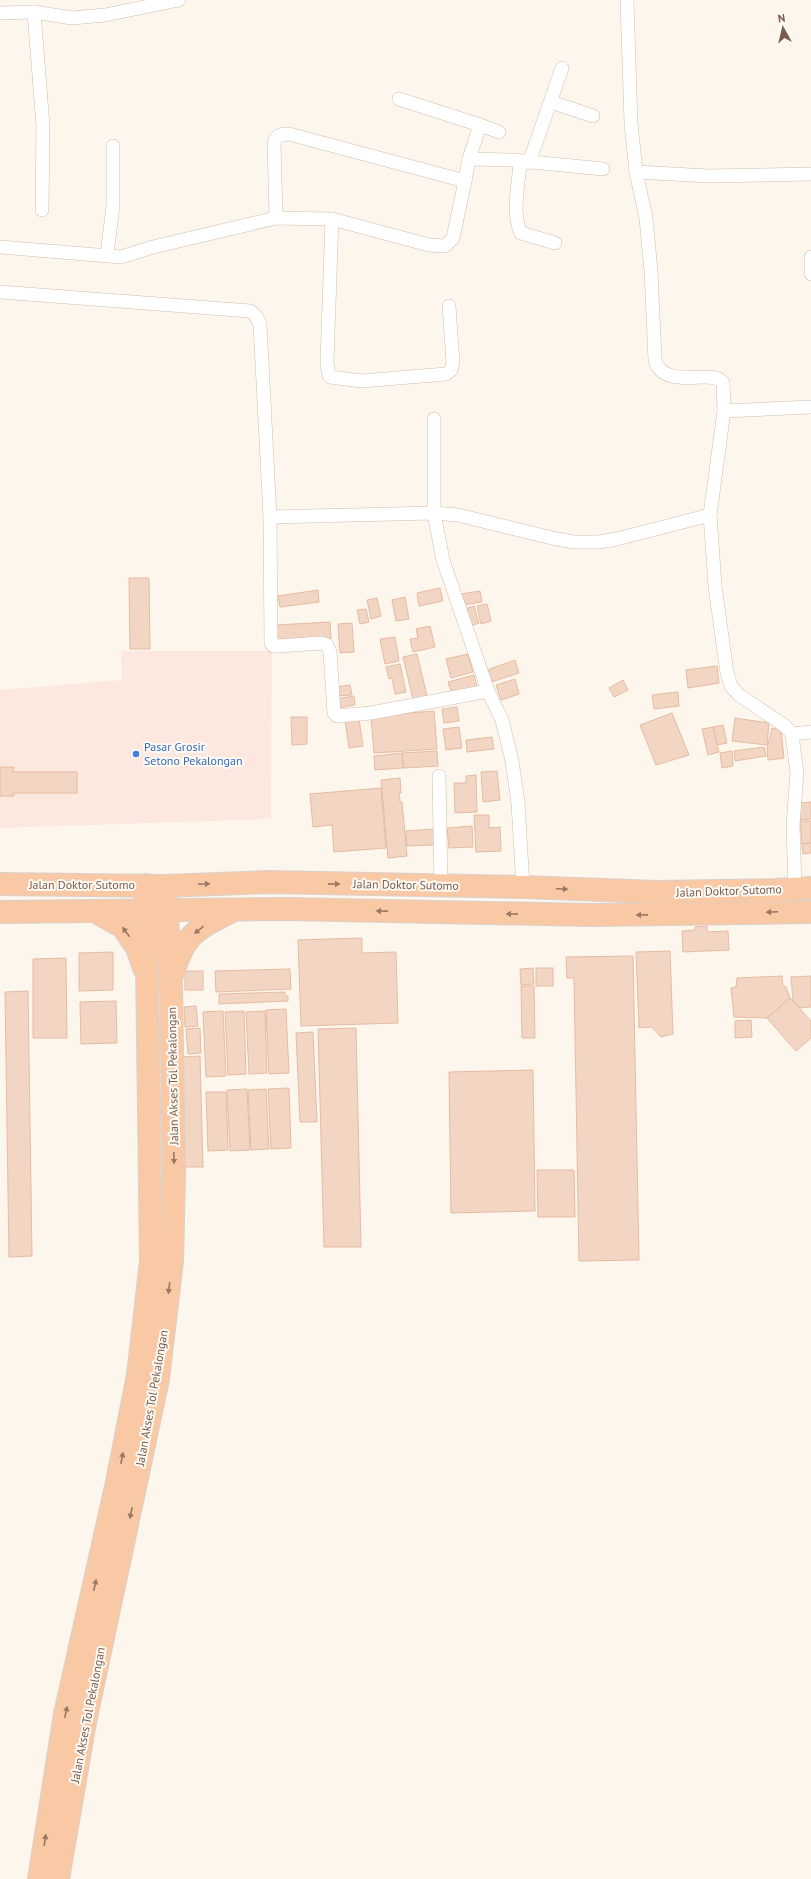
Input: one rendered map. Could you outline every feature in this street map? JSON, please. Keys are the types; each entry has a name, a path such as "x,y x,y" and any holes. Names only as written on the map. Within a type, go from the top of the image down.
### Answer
{"highway":[{"name":"Jalan Doktor Sutomo","path":"0,884 156,885 269,882 523,887 657,892 776,890 803,888"},
{"name":"Jalan Akses Tol Pekalongan","path":"58,1879 86,1722 158,1379 172,1261 174,1176 171,980 157,911 156,885"},
{"name":"Jalan Doktor Sutomo","path":"0,912 232,911 288,909 591,915 811,912"},
{"path":"94,911 123,927 137,948 148,979"},
{"name":"Jalan Akses Tol Pekalongan","path":"39,1879 65,1714 116,1490 138,1375 151,1261 148,979 157,911"},
{"path":"171,980 180,951 197,929 232,911"}],"street":[{"path":"0,13 34,12 72,18 105,15 179,0"},
{"path":"627,0 629,80 636,172 646,218 651,271 655,360 657,367 663,373 675,376 720,380 724,387 724,410 710,515 715,586 727,673 731,686 740,695 785,726 792,734 797,773 793,825 803,888"},
{"path":"34,12 43,126 42,210"},
{"path":"555,242 521,233 516,216 520,162 551,102 562,68"},
{"path":"399,99 479,127 499,132"},
{"path":"551,102 593,116"},
{"path":"0,247 107,254 121,257 153,247 276,218 332,219 429,244 445,246 453,238 469,159 479,127"},
{"path":"276,218 274,143 276,137 281,134 289,134 465,181"},
{"path":"107,254 113,206 113,146"},
{"path":"469,159 603,169"},
{"path":"636,172 709,176 811,174"},
{"path":"332,219 327,361 330,377 362,381 446,374 451,370 453,362 449,306"},
{"path":"811,257 811,274"},
{"path":"0,292 250,311 256,316 260,324 270,517 271,643 273,646 322,643 327,645 330,652 334,713 337,716 371,713 488,691"},
{"path":"724,410 811,407"},
{"path":"434,419 434,513 443,560 488,691 502,720 512,761 518,803 523,887"},
{"path":"270,517 434,513 458,515 573,542 599,542 710,515"},
{"path":"792,734 811,732"},
{"path":"439,776 441,886"}],"shaded area":[{"name":"Pasar Grosir Setono Pekalongan","path":"121,651 272,651 271,819 0,828 0,690 122,680"}],"building":[{"path":"129,578 149,578 150,649 130,649"},
{"path":"440,588 443,601 419,606 417,593"},
{"path":"318,590 319,602 280,607 278,596"},
{"path":"480,591 482,602 463,605 461,594"},
{"path":"405,597 409,619 396,621 392,600"},
{"path":"377,598 381,616 371,619 367,600"},
{"path":"487,604 491,621 481,624 477,606"},
{"path":"474,606 479,623 467,627 462,610"},
{"path":"366,609 369,622 360,624 357,610"},
{"path":"330,622 331,639 276,641 276,625"},
{"path":"352,623 354,652 340,653 338,624"},
{"path":"430,626 435,647 413,652 410,639 418,638 416,629"},
{"path":"395,637 399,661 385,664 380,639"},
{"path":"417,654 427,696 413,699 403,657"},
{"path":"468,654 473,672 451,678 446,659"},
{"path":"515,660 519,673 491,682 487,670"},
{"path":"400,664 406,692 395,694 392,678 389,679 386,667"},
{"path":"717,666 719,683 688,688 686,670"},
{"path":"474,675 477,687 452,694 448,682"},
{"path":"515,679 519,694 501,700 496,685"},
{"path":"623,680 628,690 614,697 609,688"},
{"path":"350,685 352,695 336,696 335,687"},
{"path":"678,692 679,706 654,709 652,695"},
{"path":"354,696 355,705 337,708 336,699"},
{"path":"457,707 459,721 444,723 442,709"},
{"path":"434,711 437,749 374,753 371,716"},
{"path":"672,713 689,755 656,765 640,725"},
{"path":"291,717 307,717 307,744 292,745"},
{"path":"735,718 769,723 767,745 732,741"},
{"path":"359,719 363,746 349,748 345,720"},
{"path":"723,725 727,743 717,745 713,727"},
{"path":"459,727 462,748 446,750 443,729"},
{"path":"713,727 719,752 708,755 702,729"},
{"path":"772,728 781,730 784,758 768,760 767,748"},
{"path":"492,737 494,749 467,752 466,740"},
{"path":"764,747 766,756 735,761 734,751"},
{"path":"437,751 438,766 404,768 402,753"},
{"path":"732,751 733,766 722,768 720,753"},
{"path":"402,753 403,768 375,770 374,756"},
{"path":"0,767 14,767 13,772 77,772 77,793 13,793 14,796 0,796"},
{"path":"497,771 500,800 483,802 481,772"},
{"path":"476,775 477,812 455,813 454,783 466,783 466,776"},
{"path":"400,778 401,793 399,793 400,802 402,802 407,856 388,858 381,780"},
{"path":"381,788 386,848 334,852 332,825 313,827 310,794"},
{"path":"811,802 811,819 800,820 799,803"},
{"path":"474,815 489,815 489,828 500,827 501,851 476,852"},
{"path":"800,821 811,821 811,843 802,844"},
{"path":"472,826 473,847 449,848 447,828"},
{"path":"435,829 435,845 407,846 406,831"},
{"path":"811,843 811,853 803,854 802,844"},
{"path":"707,926 707,932 728,931 729,950 683,952 682,931 695,930 695,927"},
{"path":"362,938 362,953 396,952 398,1023 301,1026 298,940"},
{"path":"670,951 673,1034 661,1037 652,1027 639,1028 636,952"},
{"path":"113,952 113,990 79,991 79,953"},
{"path":"633,956 639,1260 579,1261 574,978 567,978 566,957"},
{"path":"66,958 67,1038 33,1038 33,959"},
{"path":"533,968 534,984 521,985 520,969"},
{"path":"536,968 553,968 553,986 536,986"},
{"path":"290,969 291,989 216,992 215,971"},
{"path":"185,971 203,971 203,990 185,990"},
{"path":"782,976 783,986 786,987 790,998 767,1018 734,1017 731,988 736,987 737,978"},
{"path":"811,976 811,1007 800,1008 793,1000 791,977"},
{"path":"521,986 534,986 535,1038 522,1038"},
{"path":"28,991 32,1256 9,1257 5,992"},
{"path":"285,992 285,996 288,996 288,1001 219,1004 219,994"},
{"path":"790,998 811,1021 811,1038 796,1051 767,1018"},
{"path":"116,1001 117,1043 81,1044 80,1002"},
{"path":"196,1006 198,1026 185,1027 184,1007"},
{"path":"286,1009 289,1073 269,1074 266,1010"},
{"path":"223,1011 226,1076 206,1077 203,1012"},
{"path":"244,1011 246,1074 228,1075 225,1012"},
{"path":"265,1011 267,1073 249,1074 246,1012"},
{"path":"751,1020 752,1037 735,1038 735,1021"},
{"path":"200,1028 201,1053 188,1054 186,1029"},
{"path":"356,1028 361,1247 324,1247 318,1029"},
{"path":"313,1032 317,1122 300,1122 296,1033"},
{"path":"200,1056 203,1167 185,1167 182,1057"},
{"path":"533,1070 535,1211 451,1213 449,1072"},
{"path":"289,1088 291,1148 271,1149 268,1089"},
{"path":"247,1089 250,1150 230,1151 227,1090"},
{"path":"266,1089 269,1149 251,1150 248,1090"},
{"path":"206,1092 226,1092 228,1150 208,1151"},
{"path":"537,1170 574,1170 575,1217 538,1217"}],"place":[{"name":"Pasar Grosir Setono Pekalongan","path":"136,754"}]}
